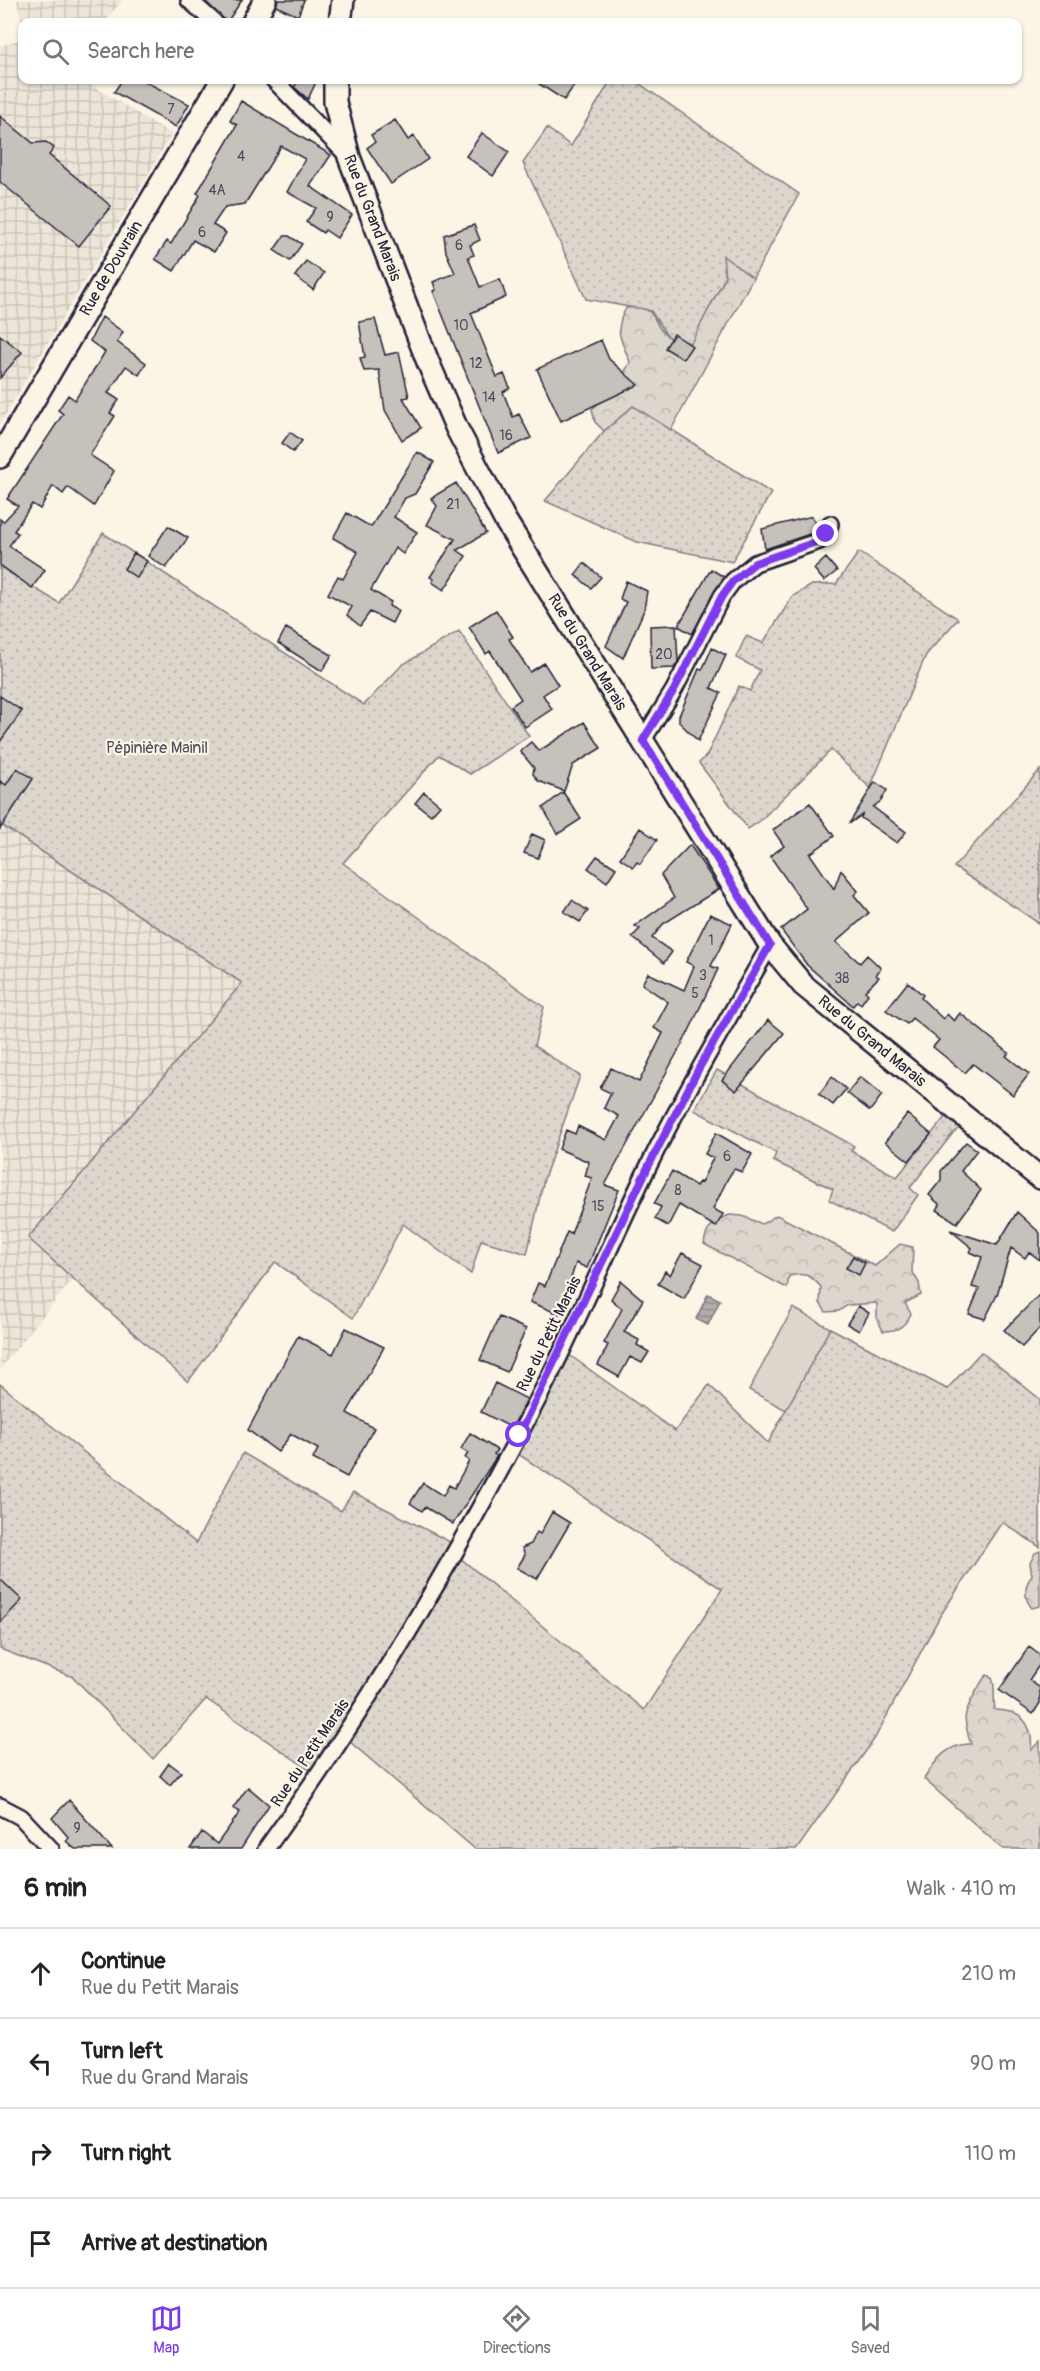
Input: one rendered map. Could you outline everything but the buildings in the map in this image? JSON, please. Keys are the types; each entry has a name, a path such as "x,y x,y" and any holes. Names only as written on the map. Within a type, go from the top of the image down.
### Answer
{"street":[{"path":"189,0 209,18"},
{"path":"255,18 265,0"},
{"path":"341,18 343,0"},
{"name":"Rue de Douvrain","path":"0,457 220,84"},
{"path":"278,84 349,157"},
{"name":"Rue du Grand Marais","path":"335,84 335,102 349,157 428,362 457,429 505,520 770,945 803,985 1040,1178"},
{"path":"643,740 674,690 722,596 733,581 755,563 819,541 826,534 830,524"},
{"name":"Rue du Petit Marais","path":"266,1849 348,1733 463,1539 540,1396 647,1169 699,1068 770,945"},
{"path":"0,1806 8,1808 21,1817 51,1849"}],"shaded area":[{"path":"17,0 122,0 108,18 21,18"},
{"path":"18,40 18,84 90,84 172,134 0,424 0,46"},
{"path":"0,824 242,983 28,1238 73,1279 0,1369"},
{"path":"708,1294 720,1300 708,1325 696,1319"}],"green space":[{"path":"609,84 640,84 799,194 753,278 724,257 725,278 691,344 667,336 651,311 586,299 523,163 547,128 571,146"},
{"path":"723,256 753,278 671,430 633,406 604,431 595,422 592,409 615,390 630,362 621,341 619,329 626,308 638,308 650,312 661,331 667,336 691,343 725,278"},
{"path":"633,405 771,493 732,562 637,542 545,501 604,431"},
{"name":"Pépinière Mainil","path":"103,533 364,705 402,665 459,631 529,736 470,774 439,755 343,863 544,1007 534,1046 580,1076 544,1179 527,1254 481,1240 471,1274 403,1224 353,1318 275,1262 188,1382 28,1238 242,983 0,824 0,567 59,603"},
{"path":"859,552 958,619 926,655 870,788 831,750 760,821 748,829 699,763 707,755 739,686 750,691 760,670 736,658 746,636 763,643 793,596 812,585 836,584"},
{"path":"1040,770 1040,924 954,867"},
{"path":"717,1070 854,1146 851,1151 897,1177 953,1107 969,1120 953,1133 910,1188 918,1195 892,1232 829,1200 833,1189 773,1161 776,1153 694,1110"},
{"path":"730,1215 742,1216 762,1224 777,1215 875,1266 900,1244 913,1247 912,1271 919,1283 921,1295 905,1303 911,1314 903,1325 893,1330 883,1331 877,1318 877,1303 848,1305 839,1311 826,1312 820,1303 821,1287 810,1277 799,1274 789,1276 787,1288 704,1244 712,1225"},
{"path":"793,1308 830,1328 786,1410 749,1390"},
{"path":"830,1328 947,1389 981,1352 1040,1399 1040,1547 1002,1522 940,1616 875,1738 797,1849 475,1849 349,1741 460,1558 644,1710 722,1589 518,1454 568,1354 675,1431 709,1385 768,1443"},
{"path":"0,1384 196,1543 243,1453 341,1511 353,1492 452,1543 314,1773 206,1699 153,1759 73,1677 0,1649"},
{"path":"1040,1551 1040,1606 1032,1608 1026,1595 1032,1575 1030,1563 1035,1553"},
{"path":"987,1675 992,1677 993,1681 995,1710 1012,1713 1024,1720 1030,1733 1031,1750 1040,1741 1040,1849 1003,1849 924,1779 937,1760 948,1750 963,1744 971,1744 965,1716 972,1698"}],"route":[{"path":"519,1435 540,1396 647,1169 699,1068 770,945 733,886 730,877 643,740 674,690 722,596 733,581 755,563 819,541 826,534"}]}
